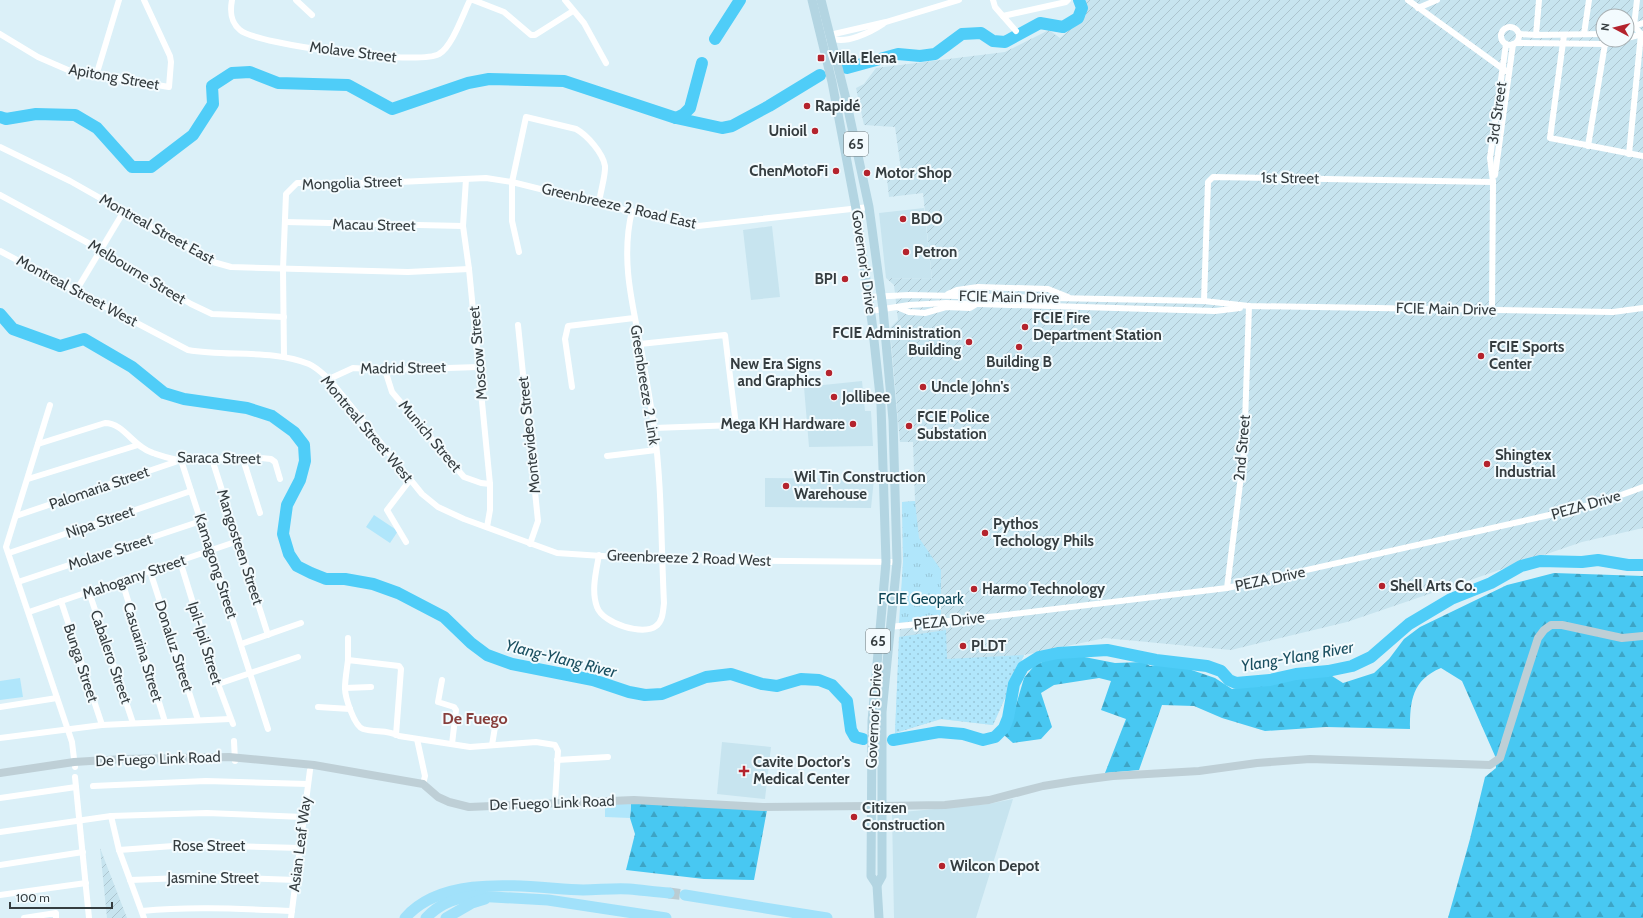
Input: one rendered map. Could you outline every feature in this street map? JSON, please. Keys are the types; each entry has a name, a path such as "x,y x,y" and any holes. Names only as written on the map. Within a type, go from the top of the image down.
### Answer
{"highway":[{"path":"405,918 416,908 440,896 460,889 487,886 584,890 629,889 668,893"},
{"path":"685,895 827,918"},
{"path":"415,918 425,907 440,896"},
{"path":"426,918 440,907 461,898 476,896 548,900 666,918"},
{"path":"446,918 472,904 499,897"}],"main road":[{"name":"Governor's Drive","path":"812,0 832,82 856,209 869,298 881,405 886,562 872,721 870,806 871,876 877,885 880,918"},
{"name":"Governor's Drive","path":"821,0 841,79 869,207 883,313 895,444 896,562 889,627 882,721 882,876 877,885"},
{"path":"871,315 883,313"}],"street":[{"path":"96,76 119,0"},
{"name":"Apitong Street","path":"0,34 38,57 68,70 96,76 169,87 170,56 144,0"},
{"name":"Molave Street","path":"232,0 230,10 232,22 239,30 249,36 299,46 405,59 437,56 445,50 471,0"},
{"path":"296,0 312,15"},
{"path":"471,0 504,12 531,35 535,35 573,11"},
{"path":"565,0 584,23 606,63"},
{"path":"822,40 831,38 836,40 865,35 886,22 959,0"},
{"path":"993,0 995,7 1016,31"},
{"path":"1003,16 1066,2 1068,0"},
{"path":"1408,0 1506,71"},
{"path":"1418,8 1437,0"},
{"path":"1536,35 1539,0"},
{"path":"1584,34 1588,0"},
{"path":"1518,34 1516,29 1510,27 1503,30 1502,39 1512,44 1595,44"},
{"path":"1518,34 1595,34"},
{"path":"1512,44 1518,34"},
{"path":"1629,154 1642,34"},
{"path":"1564,35 1549,136 1551,139 1643,156"},
{"name":"3rd Street","path":"1492,310 1493,182 1498,159 1506,71 1512,44"},
{"path":"1588,146 1603,48"},
{"path":"519,252 512,221 512,182 526,117 576,129 583,133 601,157 605,166 599,203"},
{"name":"Montreal Street East","path":"0,147 70,180 213,262 232,267 408,272 470,269"},
{"name":"1st Street","path":"1204,300 1208,182 1213,177 1493,182"},
{"name":"Greenbreeze 2 Road East","path":"466,179 486,178 512,182 698,226 869,207"},
{"name":"Mongolia Street","path":"284,357 283,269 286,194 297,183 377,183 466,179"},
{"name":"Moscow Street","path":"466,179 463,226 470,269 490,484 490,510 487,527"},
{"name":"Melbourne Street","path":"0,195 101,250 191,304 212,314 284,317"},
{"path":"76,291 124,211"},
{"name":"Greenbreeze 2 Link","path":"632,211 628,229 626,253 634,318 640,344 654,428 662,560"},
{"name":"Macau Street","path":"285,222 463,226"},
{"name":"Montreal Street West","path":"0,251 188,350 210,354 284,357 311,364 329,379 422,494 438,507 487,527"},
{"name":"FCIE Main Drive","path":"946,296 958,290 970,287 1048,289 1071,298"},
{"name":"FCIE Main Drive","path":"869,298 895,294 1204,300 1249,306 1613,312 1643,308"},
{"name":"FCIE Main Drive","path":"883,313 897,307 909,312 925,313 946,308 970,308 976,304 1215,311 1249,306"},
{"name":"2nd Street","path":"1227,588 1244,452 1249,306"},
{"path":"572,387 565,338 568,326 634,318"},
{"name":"Montevideo Street","path":"518,325 538,521 530,544"},
{"path":"640,344 725,335 736,425 654,428"},
{"name":"Madrid Street","path":"329,379 353,368 385,370 479,366"},
{"name":"Munich Street","path":"385,370 392,392 464,477 481,483 490,484"},
{"path":"50,405 6,547 72,742 74,765"},
{"name":"Saraca Street","path":"38,444 105,423 110,423 116,425 138,445 151,453 181,460 271,459 274,462 280,479"},
{"path":"28,479 138,445"},
{"path":"607,456 656,450"},
{"name":"Mangosteen Street","path":"212,459 268,635"},
{"path":"243,459 260,513"},
{"name":"Kamagong Street","path":"181,460 268,729"},
{"name":"Palomaria Street","path":"16,516 181,460"},
{"path":"406,542 387,510 410,480"},
{"name":"PEZA Drive","path":"889,627 991,617 1227,588 1545,516 1602,502 1643,487"},
{"name":"Nipa Street","path":"9,553 191,492"},
{"name":"Molave Street","path":"18,582 201,521"},
{"name":"Greenbreeze 2 Road West","path":"487,527 557,553 662,560 896,562"},
{"name":"Mahogany Street","path":"29,612 238,541"},
{"path":"599,555 595,584 597,609 604,618 625,627 651,629 657,626 662,618 664,603 662,560"},
{"name":"Ipil-Ipil Street","path":"180,561 231,721 198,720"},
{"name":"Donaluz Street","path":"150,571 198,720"},
{"name":"Casuarina Street","path":"122,581 165,722"},
{"name":"Cabalero Street","path":"89,592 134,723"},
{"name":"Bunga Street","path":"61,601 102,725"},
{"path":"241,644 301,623"},
{"path":"881,806 945,805 989,800 1043,786 1113,776 1199,771 1257,763 1310,759 1490,765 1500,758 1538,638 1544,630 1551,625 1562,625 1622,638 1643,636"},
{"path":"348,638 348,660 345,688 350,709 358,726 363,729 390,731 396,735 470,747 536,742 555,746 558,751 555,802"},
{"path":"218,684 298,657"},
{"path":"348,660 399,666 402,669 396,735"},
{"path":"442,680 438,702 454,707 456,710 452,744"},
{"path":"345,688 371,687"},
{"path":"0,707 57,698"},
{"path":"318,707 350,709"},
{"path":"0,738 102,725 198,720"},
{"path":"492,745 495,727"},
{"path":"417,739 425,776 423,784"},
{"path":"234,741 237,759"},
{"path":"557,760 608,757"},
{"name":"De Fuego Link Road","path":"74,765 237,759 314,765 423,784 438,797 449,802 469,807 555,802 634,800 778,807 870,806"},
{"path":"0,773 74,765"},
{"path":"0,778 74,765"},
{"name":"Asian Leaf Way","path":"291,918 310,770"},
{"path":"75,778 89,918"},
{"path":"93,786 206,781 308,784"},
{"path":"0,798 76,787"},
{"path":"0,832 111,816 207,812 304,817"},
{"path":"111,816 119,850 144,918"},
{"name":"Rose Street","path":"119,850 187,845 300,848"},
{"path":"0,865 83,852"},
{"name":"Jasmine Street","path":"130,880 209,877 296,880"},
{"path":"0,895 86,883"},
{"path":"142,911 173,908 292,911"},
{"path":"24,918 56,913 56,918"}],"shaded area":[{"path":"1086,0 1643,0 1643,528 1582,542 1347,622 1231,650 1105,638 1024,655 993,725 941,719 895,733 903,562 902,502 915,501 913,442 900,442 890,330 898,320 894,285 886,278 932,279 923,193 889,197 887,179 902,177 895,127 864,125 856,88 864,84 876,68 1005,52 1049,30 1060,38 1086,16"},
{"name":"Petron","path":"924,208 932,279 886,278 879,213"},
{"path":"772,226 780,297 751,300 743,230"},
{"path":"862,381 865,411 871,411 873,446 809,447 804,387"},
{"path":"765,478 874,479 871,508 765,507"},
{"name":"Cavite Doctor's Medical Center","path":"722,742 771,747 765,799 717,794"},
{"name":"Wilcon Depot","path":"1013,799 976,918 894,918 892,813 988,804"},
{"path":"100,848 127,918 107,918"}],"green space":[{"name":"FCIE Geopark","path":"915,501 919,538 941,570 941,617 899,623 903,562 902,502"},
{"path":"374,515 398,531 390,543 366,527"},
{"path":"1554,573 1643,576 1643,918 1448,918 1470,839 1485,777 1496,768 1495,756 1462,681 1441,668 1431,673 1418,685 1412,701 1410,729 1326,727 1265,731 1222,718 1194,706 1162,705 1139,770 1105,773 1126,719 1101,710 1111,681 1099,678 1054,685 1041,693 1052,727 1041,739 1013,743 1004,735 1012,719 1024,678 1035,665 1059,655 1069,654 1115,663 1144,662 1150,666 1174,664 1215,678 1232,689 1319,676 1332,676 1343,683 1374,673 1389,659 1404,639 1420,627 1507,585"},
{"path":"946,630 947,659 1024,655 993,725 941,719 895,733 899,637"},
{"path":"20,678 23,697 0,700 0,681"},
{"path":"605,802 631,803 630,818 605,817"},
{"path":"631,803 767,810 754,880 704,879 626,870 635,834 630,818"}],"waterway":[{"path":"715,39 740,0"},
{"path":"847,68 898,54 920,56 935,54 962,34 981,33 993,41 1005,42 1040,23 1063,27 1078,18 1082,8 1079,0"},
{"path":"676,118 684,114 690,108 702,63"},
{"path":"0,117 6,119 36,114 75,115 97,128 132,167 151,167 193,135 213,104 212,86 232,73 250,72 278,83 348,85 392,109 468,83 489,79 564,81 676,118 722,128 732,126 769,106 820,75"},
{"name":"Ylang-Ylang River","path":"0,314 13,329 60,346 84,339 132,367 164,393 184,399 247,408 272,416 294,432 304,445 305,461 300,480 287,505 283,534 289,554 297,566 311,573 326,579 345,579 373,584 398,593 444,617 471,643 487,655 512,664 593,680 629,692 645,695 662,694 706,677 731,674 762,684 777,686 801,679 819,680 832,685 847,701 851,730 855,737 863,739"},
{"name":"Ylang-Ylang River","path":"893,740 939,732 963,734 983,740 995,737 1004,728 1008,718 1014,684 1023,667 1039,657 1058,653 1107,650 1156,660 1207,666 1221,671 1229,680 1236,683 1270,680 1296,674 1328,671 1352,666 1371,657 1409,624 1451,599 1491,583 1521,566 1540,561 1582,562 1598,560 1628,565 1643,565"}],"tunnel":[{"path":"669,893 685,895"}],"place":[{"name":"Villa Elena","path":"821,58"},
{"name":"Rapidé","path":"807,106"},
{"name":"Unioil","path":"815,131"},
{"name":"ChenMotoFi","path":"836,171"},
{"name":"Motor Shop","path":"867,173"},
{"name":"BDO","path":"903,219"},
{"name":"Petron","path":"906,252"},
{"name":"BPI","path":"845,279"},
{"name":"FCIE Fire Department Station","path":"1025,327"},
{"name":"FCIE Administration Building","path":"969,342"},
{"name":"Building B","path":"1019,347"},
{"name":"FCIE Sports Center","path":"1481,356"},
{"name":"New Era Signs and Graphics","path":"829,373"},
{"name":"Uncle John's","path":"923,387"},
{"name":"Jollibee","path":"834,397"},
{"name":"Mega KH Hardware","path":"853,424"},
{"name":"FCIE Police Substation","path":"909,426"},
{"name":"Shingtex Industrial","path":"1487,464"},
{"name":"Wil Tin Construction Warehouse","path":"786,486"},
{"name":"Pythos Techology Phils","path":"985,533"},
{"name":"Shell Arts Co.","path":"1382,586"},
{"name":"Harmo Technology","path":"974,589"},
{"name":"PLDT","path":"963,646"},
{"name":"Cavite Doctor's Medical Center","path":"744,771"},
{"name":"Citizen Construction","path":"854,817"},
{"name":"Wilcon Depot","path":"942,866"}],"district":[{"name":"De Fuego","path":"475,718"}]}
